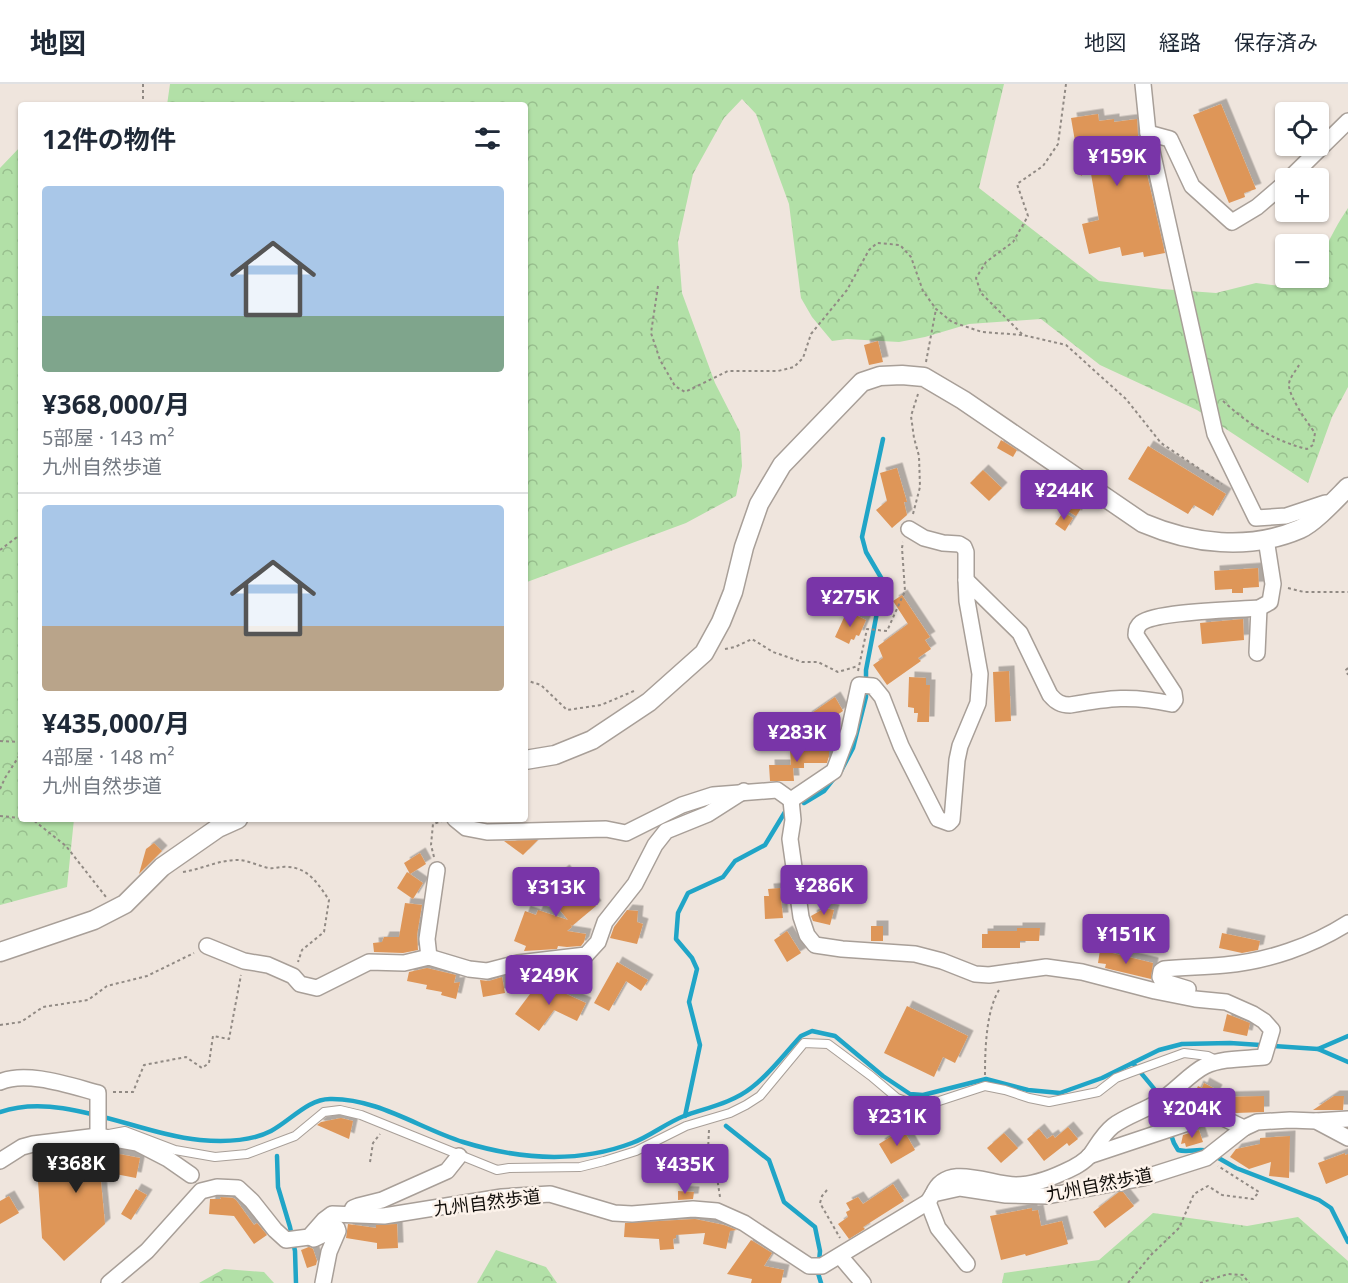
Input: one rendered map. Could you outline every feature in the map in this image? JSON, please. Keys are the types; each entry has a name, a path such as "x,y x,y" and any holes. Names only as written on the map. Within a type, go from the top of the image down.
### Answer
{"street":[{"path":"1143,84 1148,133 1215,434 1256,518 1286,516 1325,503 1332,503"},
{"path":"1300,168 1348,121"},
{"path":"1148,133 1170,139 1192,186 1232,222 1257,207 1275,191"},
{"path":"528,760 555,755 592,740 649,702 704,653 721,622 733,592 744,547 759,504 782,465 862,382 879,376 924,377 963,400 1143,523 1162,532 1187,539 1215,543 1266,539 1301,529 1348,487"},
{"path":"791,800 834,771 864,686 882,697 901,746 938,819 950,823 954,814 955,777 960,746 978,703 980,674 967,601 966,552 959,544 924,538 909,529"},
{"path":"966,580 1020,633 1050,695 1063,705 1113,697 1143,698 1172,704 1175,700 1174,693 1136,635 1139,625 1149,620 1172,615 1259,608 1270,602 1273,584 1266,539"},
{"path":"1257,653 1259,608"},
{"path":"459,822 466,828 487,832 606,829 626,833 682,805 713,795 777,790 791,800 793,820 790,839 801,917 807,935 815,945 860,951 915,954 942,961 975,974 989,975 1046,967 1082,972 1195,999 1226,1002"},
{"path":"207,946 244,961 268,965 293,976 300,984 317,988 369,962 404,963 429,957 469,969 487,971 518,963 586,955 598,942 605,922 635,884 655,845 666,831 708,814 744,791"},
{"path":"0,952 94,920 125,904 162,867 218,828 231,822"},
{"path":"429,957 427,939 437,870"},
{"path":"1089,1156 1102,1136 1114,1125 1164,1098 1204,1066 1264,1057 1272,1030 1264,1021 1226,1002 1162,981 1161,971 1192,966 1225,965 1264,958 1305,946 1348,923"},
{"path":"0,1082 8,1078 30,1078 98,1093 98,1136"},
{"path":"967,1264 938,1228 930,1198 942,1182 968,1176 998,1183 1028,1185 1063,1172 1089,1156 1203,1118 1214,1116 1244,1128"},
{"path":"1206,1158 1244,1128 1257,1122 1348,1119"},
{"path":"1316,1121 1348,1138"},
{"path":"0,1161 22,1147 33,1144 98,1136 137,1143 191,1175"},
{"path":"350,1214 358,1206 382,1200 447,1171 459,1156"},
{"name":"九州自然歩道","path":"298,1239 332,1214 384,1216 502,1197 550,1194 614,1213 632,1215 693,1209 717,1211 744,1223 809,1266 822,1266 930,1198 960,1188 1006,1195 1047,1196 1143,1178 1206,1158"},
{"path":"109,1283 147,1251 201,1191 217,1187 238,1188 252,1201 274,1230 298,1239 314,1239 337,1228 338,1231 329,1252 323,1283"},
{"path":"840,1256 863,1283"}],"lane":[{"path":"98,1136 125,1131 175,1150 215,1157 247,1154 295,1136 324,1112 340,1110 388,1125 497,1170 580,1167 636,1151 673,1131 746,1105 760,1096 804,1043 828,1044 897,1098 914,1104 930,1104 985,1086 1029,1098 1049,1102 1058,1101 1098,1092 1116,1078 1146,1065 1184,1053 1208,1056 1219,1062"}],"path":[{"path":"142,102 143,84"},
{"path":"1023,335 981,293 976,278 986,262 1013,242 1028,216 1017,184 1043,166 1058,144 1066,84"},
{"path":"658,286 651,333 660,360 675,386 686,392 728,371 777,371 794,366 803,358 811,334 847,290 869,250 877,243 900,245 911,257 923,291 936,309 952,322 982,332 1023,335 1066,345 1126,399 1161,443 1248,504"},
{"path":"864,686 858,666 867,629 887,631 905,591 902,548 920,487 919,456 911,416 924,377 936,309"},
{"path":"1207,395 1217,397 1248,423 1270,436 1288,445 1307,449 1313,445 1314,433 1298,408 1289,386 1290,378 1299,365"},
{"path":"0,550 18,536"},
{"path":"1273,584 1304,592 1348,592"},
{"path":"704,653 735,648 752,639 773,652 802,662 818,662 838,672 858,666"},
{"path":"1348,668 1346,670 1348,675"},
{"path":"528,681 541,685 567,710 601,705 640,689"},
{"path":"0,741 18,742"},
{"path":"0,789 18,758"},
{"path":"0,816 18,818"},
{"path":"36,822 66,846 104,892 114,910"},
{"path":"437,870 431,845 433,824 440,822"},
{"path":"162,867 172,874 203,868 221,861 240,860 272,868 289,866 307,872 319,884 329,900 324,932 302,950 293,976"},
{"path":"0,1025 21,1022 43,1007 88,1000 107,986 147,976 207,946"},
{"path":"98,1093 133,1092 144,1065 186,1057 202,1068 208,1063 213,1036 229,1039 244,961"},
{"path":"985,1069 987,1031 993,1000 1001,986"},
{"path":"712,1119 707,1139 708,1150 715,1164 721,1197 717,1211"},
{"path":"370,1162 374,1143 388,1125"},
{"path":"1128,1283 1151,1255 1179,1228 1194,1194 1208,1186 1222,1196 1253,1199 1259,1192 1206,1158"},
{"path":"827,1190 820,1203 840,1256"},
{"path":"1200,1283 1228,1274 1243,1275 1249,1283"}],"green space":[{"path":"170,84 1004,84 979,188 1099,281 1216,293 1256,283 1275,285 1275,288 1329,288 1329,241 1348,208 1348,387 1332,417 1308,483 1197,410 1100,365 1041,319 969,324 899,342 847,339 832,341 812,317 801,298 789,204 756,114 742,99 724,118 693,174 678,242 682,293 715,383 740,432 742,466 736,496 686,523 528,582 528,102 167,102"},
{"path":"18,149 18,822 74,822 67,887 0,905 0,168"},
{"path":"1153,1213 1247,1226 1298,1217 1348,1261 1348,1283 1002,1283 1004,1273 1099,1260"},
{"path":"496,1250 546,1267 557,1283 477,1283"},
{"path":"224,1269 264,1272 274,1283 199,1283"}],"building":[{"path":"1221,104 1256,189 1244,193 1245,197 1229,203 1193,115"},
{"path":"1098,114 1099,121 1137,119 1138,135 1165,253 1144,257 1143,252 1122,256 1120,247 1089,254 1082,224 1099,220 1090,168 1081,176 1071,118"},
{"path":"878,341 883,362 869,365 864,345"},
{"path":"1001,440 1017,450 1013,457 997,448"},
{"path":"1148,446 1226,494 1213,516 1194,505 1188,514 1128,479"},
{"path":"897,468 907,502 904,502 907,515 892,528 876,510 887,501 880,473"},
{"path":"983,470 1002,488 989,501 970,483"},
{"path":"1077,495 1086,501 1076,516 1066,510"},
{"path":"1063,512 1073,518 1065,531 1055,524"},
{"path":"1258,568 1259,587 1243,588 1243,593 1232,593 1232,589 1215,590 1214,571"},
{"path":"902,595 930,637 925,640 931,649 918,658 921,661 887,685 873,665 883,658 878,646 908,624 893,601"},
{"path":"847,611 866,620 859,636 856,635 854,640 851,639 849,644 835,637"},
{"path":"1243,619 1244,640 1202,644 1200,623"},
{"path":"1009,671 1011,721 995,722 993,672"},
{"path":"909,677 926,678 926,685 930,685 929,722 917,722 918,713 914,713 914,708 908,707"},
{"path":"835,697 843,711 815,730 806,717"},
{"path":"790,749 829,750 829,756 827,763 804,763 804,768 793,768 794,781 770,781 769,765 791,765"},
{"path":"538,840 523,855 504,841"},
{"path":"154,843 162,851 139,874 146,849"},
{"path":"420,853 426,864 410,874 404,863"},
{"path":"564,870 596,906 572,926 570,924 572,927 567,931 586,934 584,942 581,946 558,946 557,949 524,951 526,946 514,941 525,911 536,915 538,910 568,920 542,888"},
{"path":"407,872 423,883 413,899 397,888"},
{"path":"780,888 783,918 765,919 764,896 769,896 768,889"},
{"path":"405,903 422,905 417,935 418,950 403,953 374,952 373,943 382,942 384,937 399,937"},
{"path":"825,908 834,910 830,925 813,921 811,916"},
{"path":"627,910 638,911 637,922 643,924 637,944 610,938 614,927"},
{"path":"871,926 883,926 883,941 871,941"},
{"path":"1017,928 1040,928 1039,941 1020,941 1020,948 982,948 982,934 988,934 988,931 1017,931"},
{"path":"787,931 801,953 787,962 774,940"},
{"path":"1222,933 1260,941 1258,950 1242,953 1219,948"},
{"path":"1100,950 1153,963 1151,979 1105,968 1106,964 1098,963"},
{"path":"617,962 648,980 641,991 626,981 609,1011 594,1003"},
{"path":"427,968 456,975 454,983 460,982 456,999 441,995 442,992 426,989 427,985 407,981 409,972"},
{"path":"502,977 505,993 483,997 480,980 489,981"},
{"path":"544,981 565,989 564,993 586,1003 577,1021 554,1010 539,1031 515,1014 533,990 538,994"},
{"path":"907,1006 968,1036 955,1063 943,1057 934,1077 884,1053"},
{"path":"1227,1014 1250,1023 1247,1036 1223,1031"},
{"path":"1204,1083 1217,1090 1208,1108 1191,1101 1198,1086 1202,1088"},
{"path":"1264,1096 1264,1112 1236,1113 1224,1108 1224,1097"},
{"path":"1334,1096 1344,1096 1343,1110 1313,1110"},
{"path":"341,1118 353,1121 349,1139 317,1125 321,1122"},
{"path":"1068,1127 1078,1139 1069,1146 1067,1143 1044,1161 1027,1139 1039,1129 1047,1139 1053,1135 1055,1138"},
{"path":"903,1129 915,1150 891,1164 879,1144"},
{"path":"1199,1130 1203,1142 1186,1147 1185,1143 1181,1144 1183,1135"},
{"path":"1004,1133 1018,1148 1001,1163 987,1148"},
{"path":"1290,1136 1289,1178 1269,1176 1271,1162 1249,1169 1230,1157 1236,1149 1260,1144 1260,1138"},
{"path":"97,1147 98,1150 140,1158 136,1178 100,1171 105,1224 64,1261 42,1238 36,1153"},
{"path":"1345,1153 1345,1155 1348,1154 1348,1175 1326,1184 1318,1163"},
{"path":"893,1184 904,1201 863,1227 865,1229 849,1239 838,1224 848,1217 846,1212 850,1210 846,1203 858,1197 863,1204"},
{"path":"136,1189 147,1195 131,1220 121,1214"},
{"path":"678,1191 694,1192 693,1199 678,1200"},
{"path":"1119,1192 1123,1192 1134,1206 1105,1228 1093,1212"},
{"path":"9,1196 19,1213 0,1224 0,1201"},
{"path":"220,1197 236,1200 254,1225 257,1223 267,1235 254,1244 234,1216 209,1214 210,1199 221,1199"},
{"path":"1032,1208 1032,1211 1038,1210 1041,1226 1062,1221 1068,1244 1026,1256 1025,1254 1001,1260 990,1216"},
{"path":"695,1219 737,1230 730,1231 726,1249 703,1244 705,1233 676,1235 673,1239 674,1249 660,1250 659,1239 624,1237 625,1223"},
{"path":"348,1224 376,1228 376,1225 397,1224 398,1248 377,1249 377,1243 346,1238"},
{"path":"751,1240 772,1253 764,1266 784,1270 781,1283 751,1283 752,1279 727,1274"},
{"path":"309,1247 313,1249 317,1261 316,1265 307,1268 301,1250"}],"waterway":[{"path":"841,771 853,748 866,697 866,670 883,581 866,552 862,537 883,439"},
{"path":"804,803 824,791 835,777"},
{"path":"685,1116 700,1045 689,1002 697,969 692,958 676,939 678,913 688,893 723,877 735,861 765,845 785,812"},
{"path":"0,1112 24,1107 74,1110 176,1136 227,1141 263,1135 299,1111 322,1100 347,1100 381,1108 447,1136 484,1148 526,1155 569,1156 611,1150 632,1143 677,1119 736,1098 765,1076 801,1036 812,1031 835,1036 883,1076 910,1094 923,1095 986,1079 1028,1090 1060,1093 1102,1078 1159,1050 1182,1044 1230,1043 1318,1049 1348,1036"},
{"path":"1318,1049 1348,1062"},
{"path":"1133,1063 1166,1104 1170,1115 1172,1139 1178,1150 1208,1151"},
{"path":"726,1126 769,1160 784,1202 815,1227 820,1251 818,1273 821,1283"},
{"path":"277,1156 278,1187 295,1251 296,1283"},
{"path":"1215,1156 1236,1168 1319,1200 1331,1208 1348,1242"}]}
